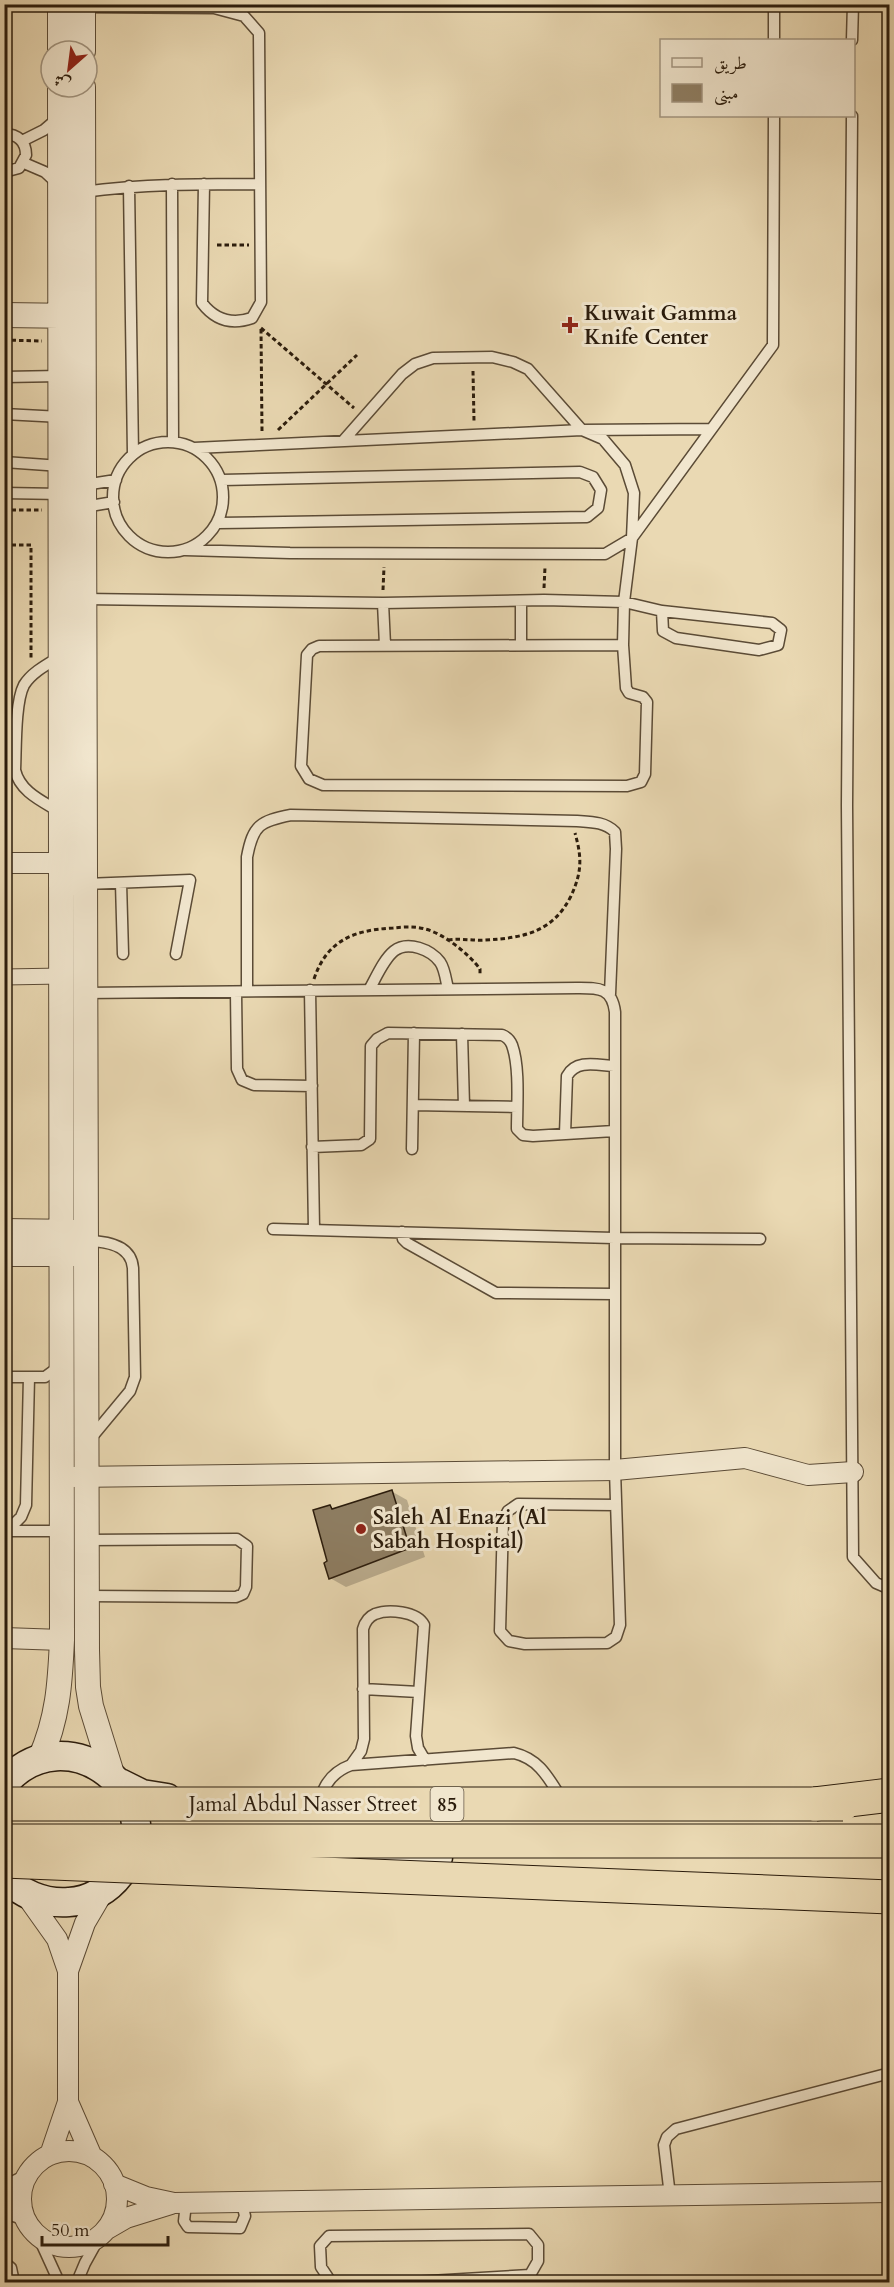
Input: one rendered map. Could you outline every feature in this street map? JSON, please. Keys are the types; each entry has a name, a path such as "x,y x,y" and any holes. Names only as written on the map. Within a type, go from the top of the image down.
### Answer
{"highway":[{"name":"Jamal Abdul Nasser Street","path":"5,1788 890,1804"},
{"path":"815,1804 890,1796"},
{"name":"Jamal Abdul Nasser Street","path":"4,1841 890,1841"},
{"path":"9,1876 890,1897"}],"main road":[{"path":"5,1788 22,1768 40,1759 61,1756 82,1759 142,1794 164,1798 890,1796"},
{"path":"111,1884 130,1856 136,1830 130,1803 117,1780"},
{"path":"9,1876 47,1901 72,1902 84,1899 111,1884 134,1866 158,1858 890,1857"}],"street":[{"path":"64,39 75,5"},
{"path":"75,5 81,39"},
{"path":"60,99 60,116 72,189"},
{"path":"40,1759 52,1731 60,1691 62,1531 74,1477 78,1431 70,987 77,870 84,599 84,496 72,316 72,189 82,99"},
{"path":"4,315 72,316"},
{"path":"72,316 61,376 61,813 77,870"},
{"path":"6,863 77,870"},
{"path":"4,977 70,987"},
{"path":"4,1231 76,1243"},
{"path":"4,1254 76,1243"},
{"path":"76,1243 62,1364 78,1431"},
{"path":"74,1477 615,1470 745,1458 808,1475 852,1472"},
{"path":"74,1477 86,1540 88,1688 98,1733 117,1780"},
{"path":"4,1638 62,1640"},
{"path":"9,1876 57,1939 68,1971 68,2102 50,2155"},
{"path":"68,1971 85,1923 111,1884"},
{"path":"68,2102 92,2157 107,2171 117,2193 115,2212 104,2232"},
{"path":"92,2157 67,2151 50,2155 34,2166 28,2174 21,2192 21,2202 32,2228 55,2245 74,2247 83,2245 126,2218 180,2203"},
{"path":"114,2184 146,2197 180,2203 890,2192"}],"lane":[{"path":"774,4 774,39"},
{"path":"852,39 853,4"},
{"path":"75,5 214,8 244,16 259,33 261,302 252,318 242,322 224,321 211,314 202,303 204,184"},
{"path":"22,141 44,130 60,116"},
{"path":"711,429 582,430 194,448 174,442 152,444 133,454 119,471 113,492 115,513 126,532 143,546 163,552 185,550 290,553 605,554 632,538 773,345 774,117"},
{"path":"852,117 847,818 853,1557 876,1583 890,1589"},
{"path":"4,134 17,136 26,148 24,163 12,172 4,172"},
{"path":"24,163 45,172 72,189 172,184 260,184"},
{"path":"172,184 174,442"},
{"path":"129,186 133,454"},
{"path":"343,441 402,374 415,364 433,358 472,357 492,357 513,362 528,369 582,430 603,438 625,465 634,493 632,538 624,602 623,645 626,688 629,693 643,697 647,702 645,774 641,782 627,786 323,785 309,779 301,766 308,655 312,649 319,646 623,645"},
{"path":"4,377 61,376"},
{"path":"4,414 61,417"},
{"path":"185,550 204,539 218,522 224,502 222,480 211,461 194,448"},
{"path":"4,462 61,466"},
{"path":"218,522 587,517 598,508 601,490 593,477 580,472 222,480"},
{"path":"84,496 116,480"},
{"path":"4,493 61,494"},
{"path":"84,496 114,502"},
{"path":"84,599 383,603 544,600 624,602 662,611 772,623 782,630 778,645 759,650 676,638 663,631 662,611"},
{"path":"520,645 521,601"},
{"path":"383,603 385,645"},
{"path":"61,656 31,676 23,686 15,770 24,788 61,813"},
{"path":"312,1086 254,1085 242,1080 237,1069 247,857 250,841 257,827 265,821 291,815 572,821 600,823 615,832 610,994 615,1012 615,1470 620,1625 616,1637 607,1643 525,1644 509,1641 500,1631 503,1521 508,1511 518,1504 616,1505"},
{"path":"77,870 121,883 189,880 176,954"},
{"path":"121,883 123,954"},
{"path":"369,990 380,969 394,951 412,946 418,947 440,962 448,989"},
{"path":"70,987 242,992 597,988 610,994"},
{"path":"310,990 314,1229"},
{"path":"312,1147 361,1145 370,1139 370,1046 388,1033 502,1035 509,1038 516,1064 517,1129 523,1135 614,1131"},
{"path":"412,1149 414,1034"},
{"path":"462,1034 464,1106"},
{"path":"566,1134 567,1076 571,1068 580,1064 615,1066"},
{"path":"413,1105 517,1107"},
{"path":"273,1229 614,1238 760,1239"},
{"path":"402,1232 406,1243 496,1293 614,1294"},
{"path":"76,1243 107,1242 116,1245 133,1263 135,1371 130,1391 78,1431"},
{"path":"4,1377 51,1374 62,1364"},
{"path":"6,1531 21,1517 26,1504 29,1377"},
{"path":"6,1531 62,1531"},
{"path":"86,1540 237,1539 248,1546 246,1587 243,1594 236,1597 86,1596"},
{"path":"351,1765 361,1751 364,1739 364,1624 376,1613 410,1613 419,1617 424,1624 416,1736 418,1748 425,1760"},
{"path":"363,1689 419,1692"},
{"path":"321,1798 323,1789 334,1774 351,1765 514,1753 541,1766 561,1798"},
{"path":"670,2196 664,2145 667,2137 676,2128 890,2073"},
{"path":"4,2186 28,2174"},
{"path":"4,2212 32,2228 59,2283"},
{"path":"77,2283 85,2263 104,2232"},
{"path":"331,2283 321,2267 320,2246 329,2236 529,2234 538,2245 538,2261 530,2275 413,2283"},
{"path":"4,2262 11,2268 14,2283"}],"path":[{"path":"203,245 260,244"},
{"path":"252,318 261,329 365,416"},
{"path":"261,329 262,445"},
{"path":"4,340 44,341"},
{"path":"262,445 357,355"},
{"path":"472,357 474,435"},
{"path":"4,545 31,545 31,676"},
{"path":"383,603 384,553"},
{"path":"544,600 545,554"},
{"path":"447,940 459,938 485,940 510,937 542,930 554,921 564,910 580,877 579,846 572,821"}],"building":[{"name":"Saleh Al Enazi (Al Sabah Hospital)","path":"392,1490 410,1548 329,1579 324,1563 327,1561 313,1510 330,1505 332,1509"}],"place":[{"name":"Kuwait Gamma Knife Center","path":"570,325"},
{"name":"Saleh Al Enazi (Al Sabah Hospital)","path":"361,1529"}]}
